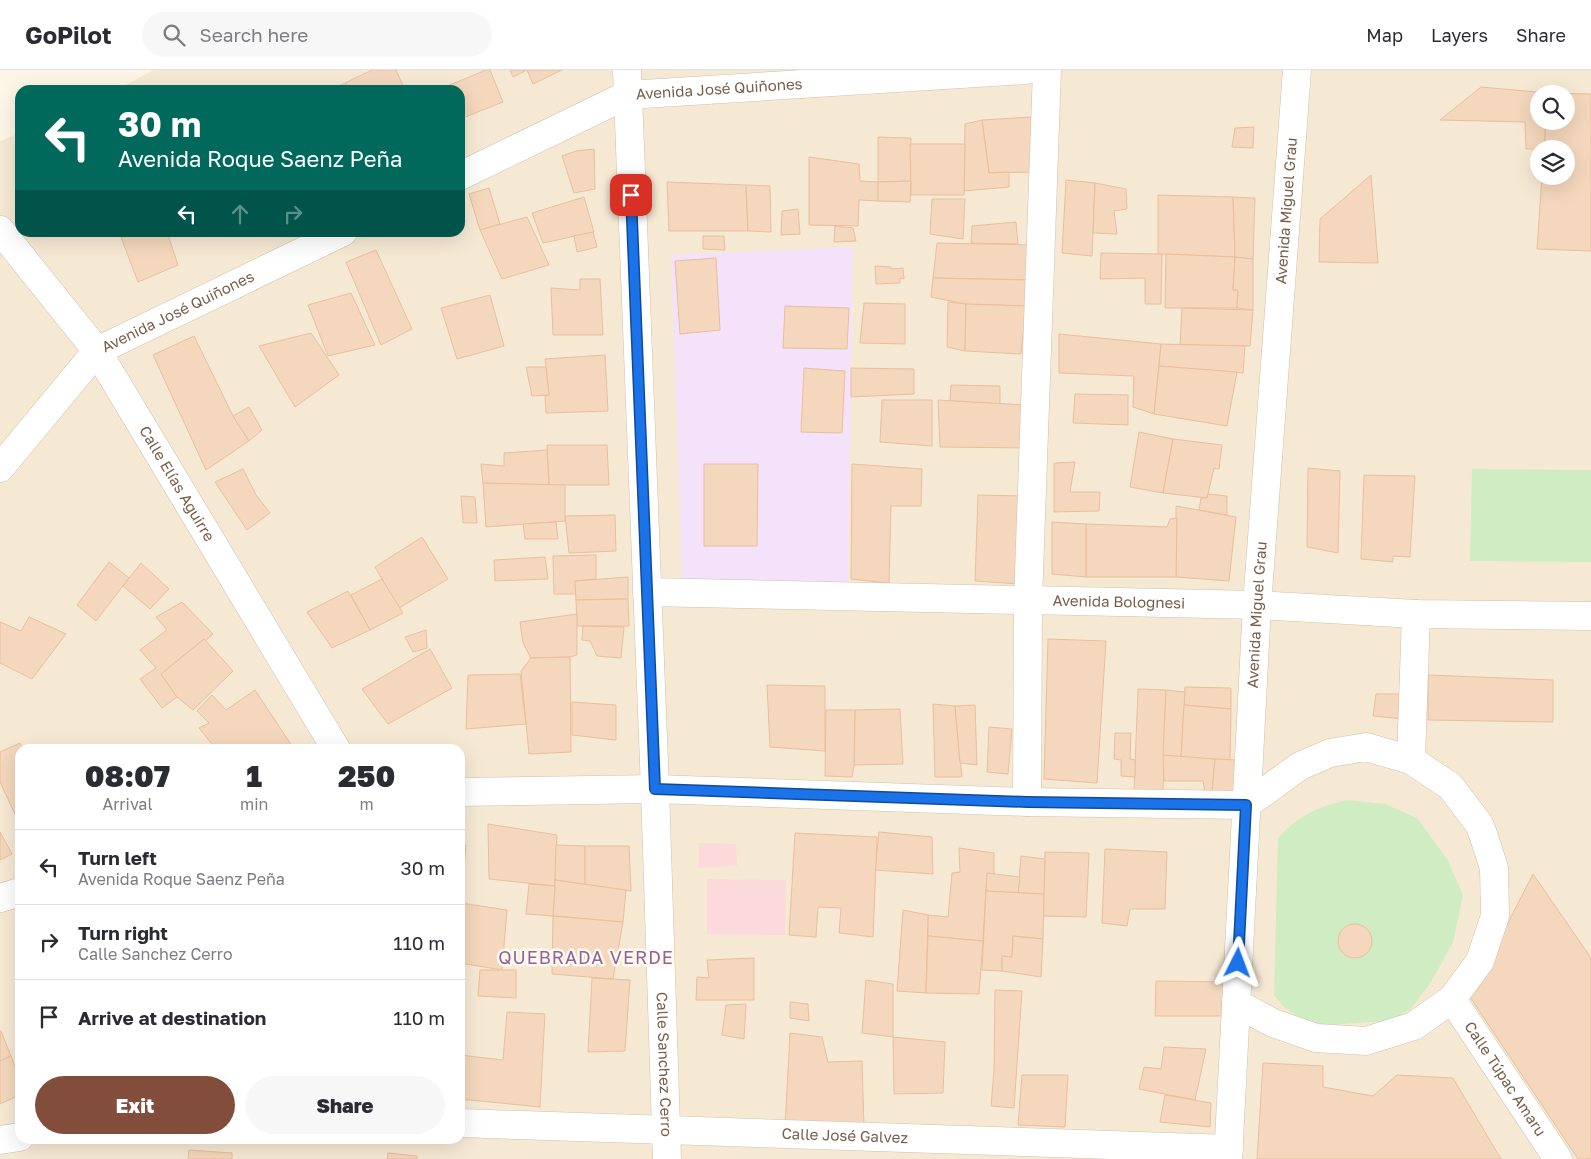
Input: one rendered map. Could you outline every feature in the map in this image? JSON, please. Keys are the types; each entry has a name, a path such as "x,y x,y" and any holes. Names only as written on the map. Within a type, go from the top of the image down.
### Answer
{"street":[{"name":"Avenida José Quiñones","path":"465,173 627,83 1026,70"},
{"path":"1027,802 1028,601 1047,70"},
{"name":"Avenida Miguel Grau","path":"1228,1154 1256,605 1297,70"},
{"name":"Calle Sanchez Cerro","path":"627,83 655,789 667,1159"},
{"name":"Calle Elías Aguirre","path":"0,230 97,351 333,744"},
{"name":"Avenida José Quiñones","path":"0,468 97,351 333,237"},
{"name":"Avenida Bolognesi","path":"647,592 1256,605 1416,614 1591,616"},
{"path":"1411,760 1416,614"},
{"path":"465,792 655,789 1027,802 1246,805 1300,766 1330,753 1366,747 1411,760 1450,786 1479,824 1494,868 1495,916 1480,960 1452,999 1414,1026 1366,1041 1316,1038 1273,1023 1236,1003"},
{"path":"0,898 15,894"},
{"name":"Calle Túpac Amaru","path":"1452,999 1558,1159"},
{"name":"Calle José Galvez","path":"465,1123 1228,1154"},
{"path":"0,1140 15,1138"}],"shaded area":[{"path":"153,70 1591,70 1591,1159 0,1159 0,141 15,135 15,237 465,237 465,85 126,85"},
{"path":"853,247 848,583 682,579 671,255"},
{"path":"699,843 736,844 737,866 699,868"},
{"path":"707,879 786,880 785,935 707,934"}],"green space":[{"path":"1472,469 1591,470 1591,562 1470,561"},
{"path":"1346,800 1385,804 1417,818 1447,859 1463,895 1453,943 1429,985 1410,1010 1389,1021 1327,1025 1305,1022 1284,1007 1274,995 1278,838 1293,823 1309,813"}],"building":[{"path":"372,70 396,70 403,85 346,85 345,83"},
{"path":"490,70 503,102 465,117 465,85 450,85"},
{"path":"510,70 527,70 513,77"},
{"path":"527,70 562,70 533,84"},
{"path":"1481,87 1530,91 1530,130 1545,130 1545,140 1530,140 1530,149 1526,149 1525,122 1440,120"},
{"path":"1575,94 1591,94 1591,251 1537,249 1541,185 1575,185 1575,140 1545,140 1545,130 1575,130"},
{"path":"1031,117 1036,172 989,173 982,120"},
{"path":"982,120 989,173 1009,172 1009,187 964,191 965,124"},
{"path":"1254,127 1253,148 1232,147 1235,128"},
{"path":"878,137 911,138 911,181 878,182"},
{"path":"910,144 965,144 964,195 911,195"},
{"path":"594,149 595,189 574,193 562,156 576,151"},
{"path":"809,157 859,164 860,181 878,182 878,201 859,200 858,226 809,225"},
{"path":"1371,175 1378,263 1319,262 1320,219"},
{"path":"1066,180 1095,183 1092,256 1062,253"},
{"path":"911,181 910,202 878,201 878,182"},
{"path":"667,182 746,185 748,231 669,231"},
{"path":"1095,183 1126,189 1127,209 1114,211 1117,234 1093,233"},
{"path":"746,185 770,186 771,232 748,231"},
{"path":"489,188 500,224 480,230 469,194"},
{"path":"1158,195 1233,197 1235,257 1158,254"},
{"path":"584,197 594,232 543,243 532,213"},
{"path":"1233,197 1255,198 1253,259 1235,257"},
{"path":"932,199 965,199 963,239 930,234"},
{"path":"798,209 800,234 781,235 782,211"},
{"path":"527,217 549,265 502,279 480,230"},
{"path":"1016,222 1018,244 971,243 972,226"},
{"path":"835,226 853,228 856,241 834,242"},
{"path":"593,232 597,247 577,252 574,236"},
{"path":"703,236 724,236 725,250 703,249"},
{"path":"121,237 169,237 178,265 138,282"},
{"path":"937,243 1035,245 1033,280 933,278"},
{"path":"376,250 412,329 381,345 346,262"},
{"path":"1101,253 1162,254 1161,304 1145,304 1145,278 1100,279"},
{"path":"1166,254 1235,257 1233,290 1238,290 1237,308 1165,308"},
{"path":"1235,257 1253,259 1253,310 1237,308 1238,290 1233,290"},
{"path":"716,258 720,330 680,334 675,261"},
{"path":"875,266 891,267 891,269 903,268 904,279 900,278 900,283 876,284"},
{"path":"933,278 1028,280 1026,306 966,304 931,297"},
{"path":"580,279 600,279 603,335 553,335 551,288 580,290"},
{"path":"351,293 375,345 328,356 308,305"},
{"path":"490,295 504,346 457,359 441,308"},
{"path":"948,302 966,304 965,351 947,347"},
{"path":"864,303 905,304 905,344 860,343"},
{"path":"966,304 1026,306 1021,354 965,351"},
{"path":"785,306 849,308 847,349 783,348"},
{"path":"1182,308 1253,310 1250,346 1180,345"},
{"path":"311,333 339,375 295,407 259,346"},
{"path":"1059,334 1161,344 1154,414 1133,407 1134,376 1059,373"},
{"path":"194,336 233,416 249,441 206,470 153,355"},
{"path":"1161,344 1245,346 1243,373 1159,366"},
{"path":"605,355 608,411 546,413 545,395 549,395 545,359"},
{"path":"1159,366 1237,372 1227,426 1154,414"},
{"path":"526,367 546,367 549,395 532,396"},
{"path":"804,368 845,371 842,433 801,432"},
{"path":"851,368 914,369 914,394 851,397"},
{"path":"951,385 1000,386 1000,404 950,401"},
{"path":"1075,394 1128,395 1128,425 1073,423"},
{"path":"882,400 932,400 932,446 880,442"},
{"path":"938,400 1026,405 1025,448 940,447"},
{"path":"249,407 262,430 249,441 233,416"},
{"path":"1139,432 1173,439 1163,493 1130,487"},
{"path":"1173,439 1222,445 1219,469 1214,468 1207,498 1163,493"},
{"path":"547,445 607,445 609,485 549,485"},
{"path":"547,450 549,485 483,483 481,464 504,466 504,453"},
{"path":"1075,462 1070,492 1100,492 1099,511 1054,512 1054,463"},
{"path":"704,464 758,464 757,546 704,546"},
{"path":"852,464 922,469 921,506 891,506 889,583 851,579"},
{"path":"1308,468 1340,471 1338,553 1307,547"},
{"path":"243,469 256,495 270,513 247,530 215,482"},
{"path":"1364,475 1415,476 1410,557 1393,556 1393,562 1361,559"},
{"path":"483,483 565,485 565,521 486,527"},
{"path":"1208,494 1227,496 1227,515 1199,510 1201,498 1207,498"},
{"path":"978,495 1022,496 1019,584 975,581"},
{"path":"461,496 475,497 477,523 463,523"},
{"path":"1176,506 1236,517 1229,581 1176,577"},
{"path":"615,515 616,551 569,553 565,516"},
{"path":"1177,518 1176,577 1086,577 1086,524 1167,527 1170,519"},
{"path":"556,522 558,539 525,539 523,524"},
{"path":"1052,522 1086,524 1086,577 1052,574"},
{"path":"422,537 448,579 399,608 375,567"},
{"path":"596,555 596,579 575,581 576,594 554,594 553,556"},
{"path":"545,557 548,579 495,581 494,560"},
{"path":"109,562 129,578 96,621 77,605"},
{"path":"141,563 169,589 150,609 123,586"},
{"path":"628,577 628,599 576,600 575,581"},
{"path":"382,579 403,613 370,630 351,595"},
{"path":"348,591 370,630 332,648 307,612"},
{"path":"628,599 629,626 577,626 576,600"},
{"path":"182,602 213,634 205,641 204,639 161,674 177,697 162,708 140,679 156,668 140,650 167,630 156,617"},
{"path":"577,614 577,655 570,657 531,658 523,643 520,622"},
{"path":"29,617 66,634 32,679 0,663 0,622 21,631"},
{"path":"583,626 624,627 621,658 597,656 590,641 582,640"},
{"path":"426,630 427,648 413,652 405,637"},
{"path":"204,639 233,671 193,710 177,697 161,674"},
{"path":"1048,639 1106,641 1097,783 1044,779"},
{"path":"430,649 452,688 388,724 362,689"},
{"path":"570,657 571,752 529,754 521,671 531,658"},
{"path":"520,674 526,724 466,729 468,675"},
{"path":"1428,675 1553,680 1553,722 1428,720"},
{"path":"767,685 825,686 825,751 770,747"},
{"path":"1185,687 1231,688 1231,709 1184,705"},
{"path":"1138,689 1166,690 1163,793 1134,791"},
{"path":"255,690 291,744 212,744 199,728 209,723 197,711 212,695 226,710"},
{"path":"1166,690 1185,692 1181,758 1163,755"},
{"path":"1376,694 1404,694 1404,719 1373,716"},
{"path":"572,702 616,705 616,740 572,735"},
{"path":"933,704 955,706 962,777 935,777"},
{"path":"975,705 977,765 960,763 955,706"},
{"path":"1184,705 1231,709 1230,760 1181,758"},
{"path":"900,709 903,764 854,765 855,710"},
{"path":"826,710 855,710 852,777 825,776"},
{"path":"989,727 1012,729 1008,774 987,772"},
{"path":"1115,733 1131,733 1130,759 1135,760 1135,777 1121,776 1121,760 1114,759"},
{"path":"15,745 14,812 0,782 0,752"},
{"path":"1163,755 1215,759 1212,793 1205,792 1203,781 1164,781"},
{"path":"1215,759 1238,760 1233,797 1212,793"},
{"path":"488,824 557,835 555,886 489,879"},
{"path":"0,832 12,854 0,860"},
{"path":"879,832 932,837 933,874 875,870"},
{"path":"795,833 877,837 873,937 839,933 841,908 818,907 816,937 789,935"},
{"path":"556,845 585,846 585,885 555,880"},
{"path":"585,846 629,846 631,891 585,885"},
{"path":"959,848 994,853 994,874 987,873 983,941 928,936 928,915 948,917 952,873 960,872"},
{"path":"1105,849 1167,852 1165,909 1130,909 1127,926 1102,923"},
{"path":"1045,852 1089,853 1086,917 1043,916"},
{"path":"1021,856 1045,859 1044,894 1018,893"},
{"path":"987,873 1020,877 1018,893 986,891"},
{"path":"1533,874 1591,958 1591,1159 1578,1159 1470,997"},
{"path":"555,880 626,890 623,922 553,916"},
{"path":"529,884 555,886 553,916 526,914"},
{"path":"986,891 1044,894 1043,939 1013,936 1012,957 1002,956 1002,971 982,970"},
{"path":"465,904 507,910 502,970 465,964"},
{"path":"903,910 928,915 926,993 897,991"},
{"path":"553,916 623,922 613,979 552,974"},
{"path":"1355,924 1362,925 1367,929 1371,934 1371,948 1367,953 1362,957 1355,958 1348,957 1343,953 1339,948 1338,941 1339,934 1343,929 1348,925"},
{"path":"928,936 983,941 979,994 926,993"},
{"path":"1013,936 1043,939 1041,977 1002,971 1002,956 1012,957"},
{"path":"754,958 754,1000 696,1000 697,977 709,978 707,960"},
{"path":"480,970 516,970 516,998 478,996"},
{"path":"592,978 630,980 625,1051 588,1052"},
{"path":"866,980 893,984 893,1037 862,1033"},
{"path":"1156,981 1228,982 1226,1016 1155,1016"},
{"path":"995,990 1022,991 1014,1108 991,1106 994,1070"},
{"path":"790,1002 808,1004 809,1021 790,1018"},
{"path":"746,1004 744,1039 722,1035 726,1005"},
{"path":"507,1012 545,1014 540,1107 465,1100 465,1056 503,1060"},
{"path":"0,1031 11,1056 0,1061"},
{"path":"790,1033 822,1037 828,1062 862,1061 864,1128 785,1127"},
{"path":"893,1037 945,1042 943,1093 894,1094"},
{"path":"1164,1047 1206,1049 1195,1100 1139,1089 1144,1067 1161,1069"},
{"path":"11,1056 15,1066 15,1097 0,1104 0,1061"},
{"path":"1263,1063 1323,1066 1323,1087 1373,1096 1397,1075 1453,1078 1501,1159 1257,1159"},
{"path":"1022,1075 1068,1075 1065,1127 1018,1125"},
{"path":"1165,1095 1211,1103 1210,1127 1160,1122"},
{"path":"189,1150 232,1153 232,1159 188,1159"},
{"path":"388,1153 417,1156 417,1159 387,1159"}],"district":[{"name":"QUEBRADA VERDE","path":"586,958"}],"route":[{"path":"631,195 655,789 1027,802 1246,805 1238,963"}]}
